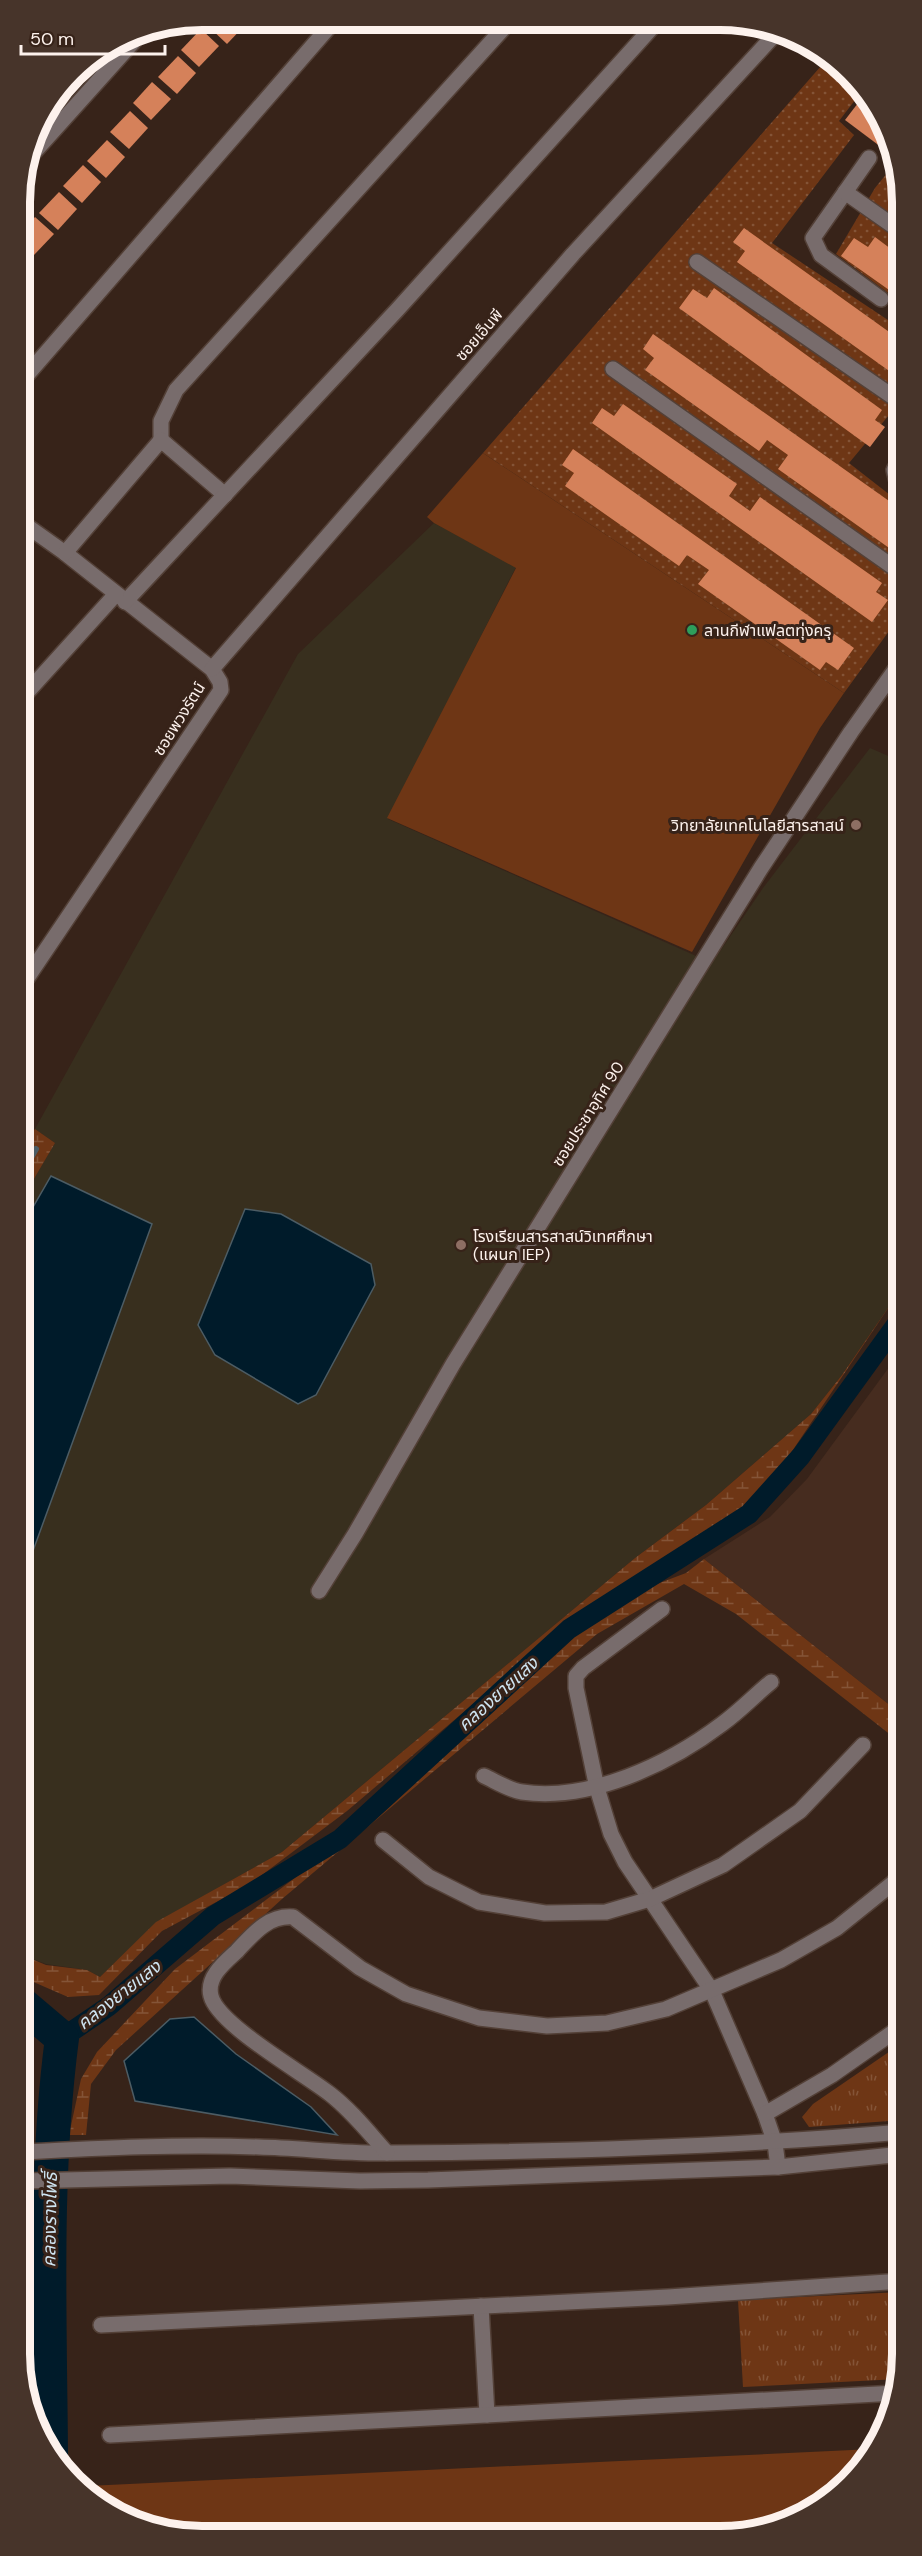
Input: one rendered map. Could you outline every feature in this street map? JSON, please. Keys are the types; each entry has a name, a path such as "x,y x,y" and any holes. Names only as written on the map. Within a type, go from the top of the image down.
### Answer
{"street":[{"path":"30,371 326,30"},
{"path":"65,553 161,440 162,421 176,390 502,30"},
{"path":"30,690 225,495 397,310 650,30"},
{"name":"ซอยเอ็นพี","path":"212,669 573,254 772,38"},
{"path":"40,146 129,46"},
{"path":"869,158 813,238 821,255 881,299"},
{"path":"845,192 892,225"},
{"path":"698,261 892,396"},
{"path":"613,369 892,566"},
{"path":"161,440 225,495"},
{"name":"ซอยพวงรัตน์","path":"30,528 212,669 220,681 221,690 30,974"},
{"name":"ซอยประชาอุทิศ 90","path":"320,1591 356,1534 453,1364 736,908 851,732 892,674"},
{"path":"662,1609 583,1668 576,1677 576,1688 597,1788 611,1834 625,1862 712,1991 765,2114 775,2143 778,2167"},
{"path":"484,1776 520,1792 558,1794 597,1788 630,1776 683,1749 722,1724 771,1682"},
{"path":"383,1840 429,1877 479,1902 545,1913 606,1912 650,1899 723,1865 800,1811 863,1745"},
{"path":"387,2153 350,2111 329,2093 252,2041 216,2006 211,1996 210,1982 223,1964 263,1925 280,1916 293,1917 360,1968 406,1994 478,2018 547,2026 607,2023 666,2009 781,1960 837,1928 892,1884"},
{"path":"765,2114 832,2075 892,2033"},
{"path":"30,2152 257,2147 387,2153 512,2153 775,2143 892,2133"},
{"path":"30,2181 230,2176 428,2181 778,2167 892,2155"},
{"path":"101,2325 668,2297 892,2282"},
{"path":"481,2306 487,2415"},
{"path":"110,2435 887,2393"}],"shaded area":[{"name":"โรงเรียนสารสาสน์วิเทศศึกษา (แผนก IEP)","path":"434,523 516,567 388,819 712,963 763,888 870,748 892,758 892,1302 842,1375 811,1414 706,1505 635,1558 282,1852 157,1922 100,1977 87,1970 46,1964 30,1958 30,1186 55,1143 35,1129 298,654"},
{"path":"892,1363 892,1707 704,1559 770,1517 807,1479"}],"green space":[{"path":"823,64 842,80 857,98 839,121 854,135 772,243 892,321 892,411 849,463 892,497 892,627 844,693 483,453"},
{"path":"889,171 892,191 892,296 836,254 875,188"},
{"path":"483,453 844,693 820,728 692,952 387,818 516,568 427,517"},
{"path":"35,1129 55,1143 30,1186 30,1136"},
{"path":"892,1302 770,1484 742,1509 557,1633 347,1811 250,1884 162,1931 99,1995 68,1997 30,1980 30,1958 46,1965 87,1970 100,1977 156,1922 282,1852 635,1558 706,1505 811,1414 842,1375"},
{"path":"704,1559 892,1707 892,1736 736,1614 684,1584 597,1634 282,1899 116,2050 91,2084 86,2135 69,2135 81,2079 97,2052 175,1969 317,1861 585,1622 649,1587 686,1573"},
{"path":"892,2050 892,2121 809,2127 802,2117 813,2104"},
{"path":"892,2292 890,2379 743,2387 738,2300"},
{"path":"863,2449 842,2476 806,2503 775,2517 731,2526 191,2526 147,2517 116,2503 92,2486"}],"water":[{"path":"51,1176 152,1224 30,1559 30,1212"},
{"path":"245,1209 281,1214 371,1264 375,1285 316,1395 298,1404 215,1355 198,1325"},
{"path":"194,2017 236,2054 311,2107 337,2135 135,2101 124,2061 170,2019"}],"building":[{"path":"200,30 219,46 199,67 181,50"},
{"path":"212,30 240,30 227,44"},
{"path":"178,56 196,73 177,94 158,77"},
{"path":"152,82 171,99 151,120 133,103"},
{"path":"859,102 869,116 884,149 845,120"},
{"path":"130,111 148,128 129,149 110,132"},
{"path":"107,140 125,157 106,178 87,161"},
{"path":"83,165 101,182 82,203 63,186"},
{"path":"59,192 77,209 58,230 39,213"},
{"path":"35,217 54,234 34,255 30,251 30,223"},
{"path":"744,228 892,334 892,373 737,262 745,251 733,242"},
{"path":"875,237 892,250 892,292 841,256 854,238 868,247"},
{"path":"714,288 882,410 875,420 885,427 870,447 679,308 693,289 707,298"},
{"path":"653,334 892,503 892,550 778,469 788,455 767,440 759,451 645,370 654,358 643,349"},
{"path":"623,404 737,484 729,496 750,511 760,497 882,583 876,592 888,600 872,622 592,423 602,408 614,416"},
{"path":"573,449 854,648 838,670 826,662 820,670 698,584 709,570 687,555 679,566 565,486 574,473 562,465"}],"waterway":[{"path":"30,1159 36,1149"},
{"name":"คลองยายแสง","path":"62,2038 109,2006 213,1916 340,1839 569,1629 749,1514 801,1456 892,1330"},
{"name":"คลองรางโพธิ์","path":"30,2011 62,2038 56,2090 50,2194 51,2435"}],"place":[{"name":"ลานกีฬาแฟลตทุ่งครุ","path":"692,630"},
{"name":"วิทยาลัยเทคโนโลยีสารสาสน์","path":"856,825"},
{"name":"โรงเรียนสารสาสน์วิเทศศึกษา (แผนก IEP)","path":"461,1245"}]}
